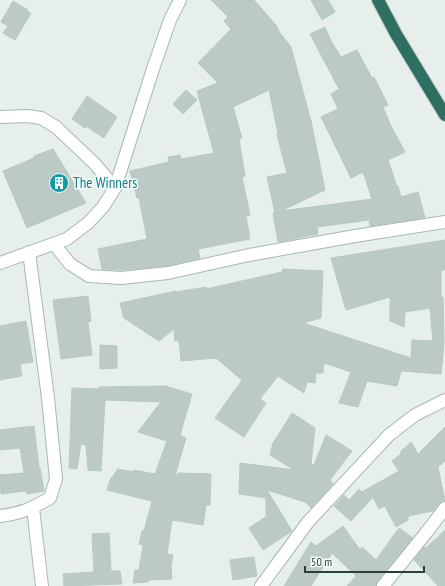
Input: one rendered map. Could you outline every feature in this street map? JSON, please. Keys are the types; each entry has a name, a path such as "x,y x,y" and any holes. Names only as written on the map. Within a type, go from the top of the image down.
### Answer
{"highway":[{"path":"378,0 396,34 445,114"}],"street":[{"path":"0,263 67,238 88,223 103,207 115,188 155,62 170,20 180,0"},
{"path":"0,116 27,116 41,118 56,127 95,164 115,188"},
{"path":"54,244 70,264 89,276 120,278 168,273 249,255 340,238 445,222"},
{"path":"0,516 12,515 33,508 50,498 56,479 45,374 29,252"},
{"path":"261,586 308,522 389,435 415,415 445,400"},
{"path":"33,508 42,586"},
{"path":"383,586 441,520 445,508"}],"building":[{"path":"211,0 254,0 276,25 280,33 291,47 311,121 325,190 281,211 372,199 363,172 351,178 321,117 338,109 331,94 339,89 310,34 325,27 331,41 341,57 357,50 372,78 374,77 388,105 383,107 405,152 388,160 397,187 398,186 401,197 418,192 425,218 370,226 369,220 317,227 318,234 278,242 273,213 275,213 267,177 287,173 277,135 269,90 233,107 242,138 239,139 245,176 242,177 250,215 246,216 250,239 198,249 200,258 167,266 121,270 102,269 98,249 147,239 139,198 137,198 130,171 169,162 168,157 180,155 181,159 214,153 197,91 218,83 198,63 231,29 224,21 228,17"},
{"path":"311,0 328,0 335,12 322,20"},
{"path":"13,1 31,13 15,40 3,33 8,26 1,22"},
{"path":"186,90 197,100 183,114 173,104"},
{"path":"87,96 117,117 104,138 72,119"},
{"name":"The Winners","path":"53,149 86,203 27,228 3,171 34,158 34,156"},
{"path":"445,240 445,270 441,270 444,342 441,374 401,371 397,386 367,381 358,407 339,403 351,372 324,363 323,373 316,373 315,383 307,382 304,393 278,376 260,399 266,403 244,437 215,418 242,380 216,358 181,361 179,340 175,341 174,329 159,341 124,318 120,303 176,291 206,287 206,289 282,272 283,269 323,271 321,318 303,323 411,358 412,340 433,341 430,308 405,312 404,327 390,321 390,297 346,310 331,258"},
{"path":"88,296 91,321 88,322 92,355 61,359 53,300"},
{"path":"26,321 33,362 20,364 22,376 0,380 0,326"},
{"path":"100,345 117,346 117,368 100,369"},
{"path":"165,386 192,394 180,435 186,438 174,479 178,473 211,474 210,505 206,505 203,525 172,520 167,554 173,555 171,567 172,579 149,580 148,582 133,583 135,570 139,570 143,545 139,544 142,531 144,531 152,501 107,490 110,480 118,469 155,474 167,441 138,432 161,402 105,400 101,471 88,470 86,445 81,444 77,469 69,468 72,388 99,389 99,387"},
{"path":"292,413 315,428 311,464 314,465 326,435 352,451 330,480 333,484 311,508 305,502 267,490 292,531 263,550 249,528 267,516 266,498 239,494 240,463 294,470 270,455 273,443"},
{"path":"34,426 39,468 44,491 27,494 26,491 1,494 0,475 24,473 20,448 0,450 0,430"},
{"path":"445,427 445,461 438,467 445,501 437,504 438,505 433,511 408,516 408,520 396,527 385,506 379,509 373,497 351,521 334,506 344,495 349,500 359,489 362,492 399,471 392,461 401,454 401,451 411,442 418,454"},
{"path":"343,526 360,550 362,547 376,560 399,528 413,538 377,581 376,586 347,586 356,576 332,553 311,586 284,586 311,542 316,546"},
{"path":"445,530 445,586 438,586 414,560 424,547 426,548"},
{"path":"109,533 111,571 120,571 122,584 64,586 63,574 94,572 92,534"},
{"path":"254,557 257,576 233,580 230,560"}],"place":[{"name":"The Winners","path":"59,183"}]}
